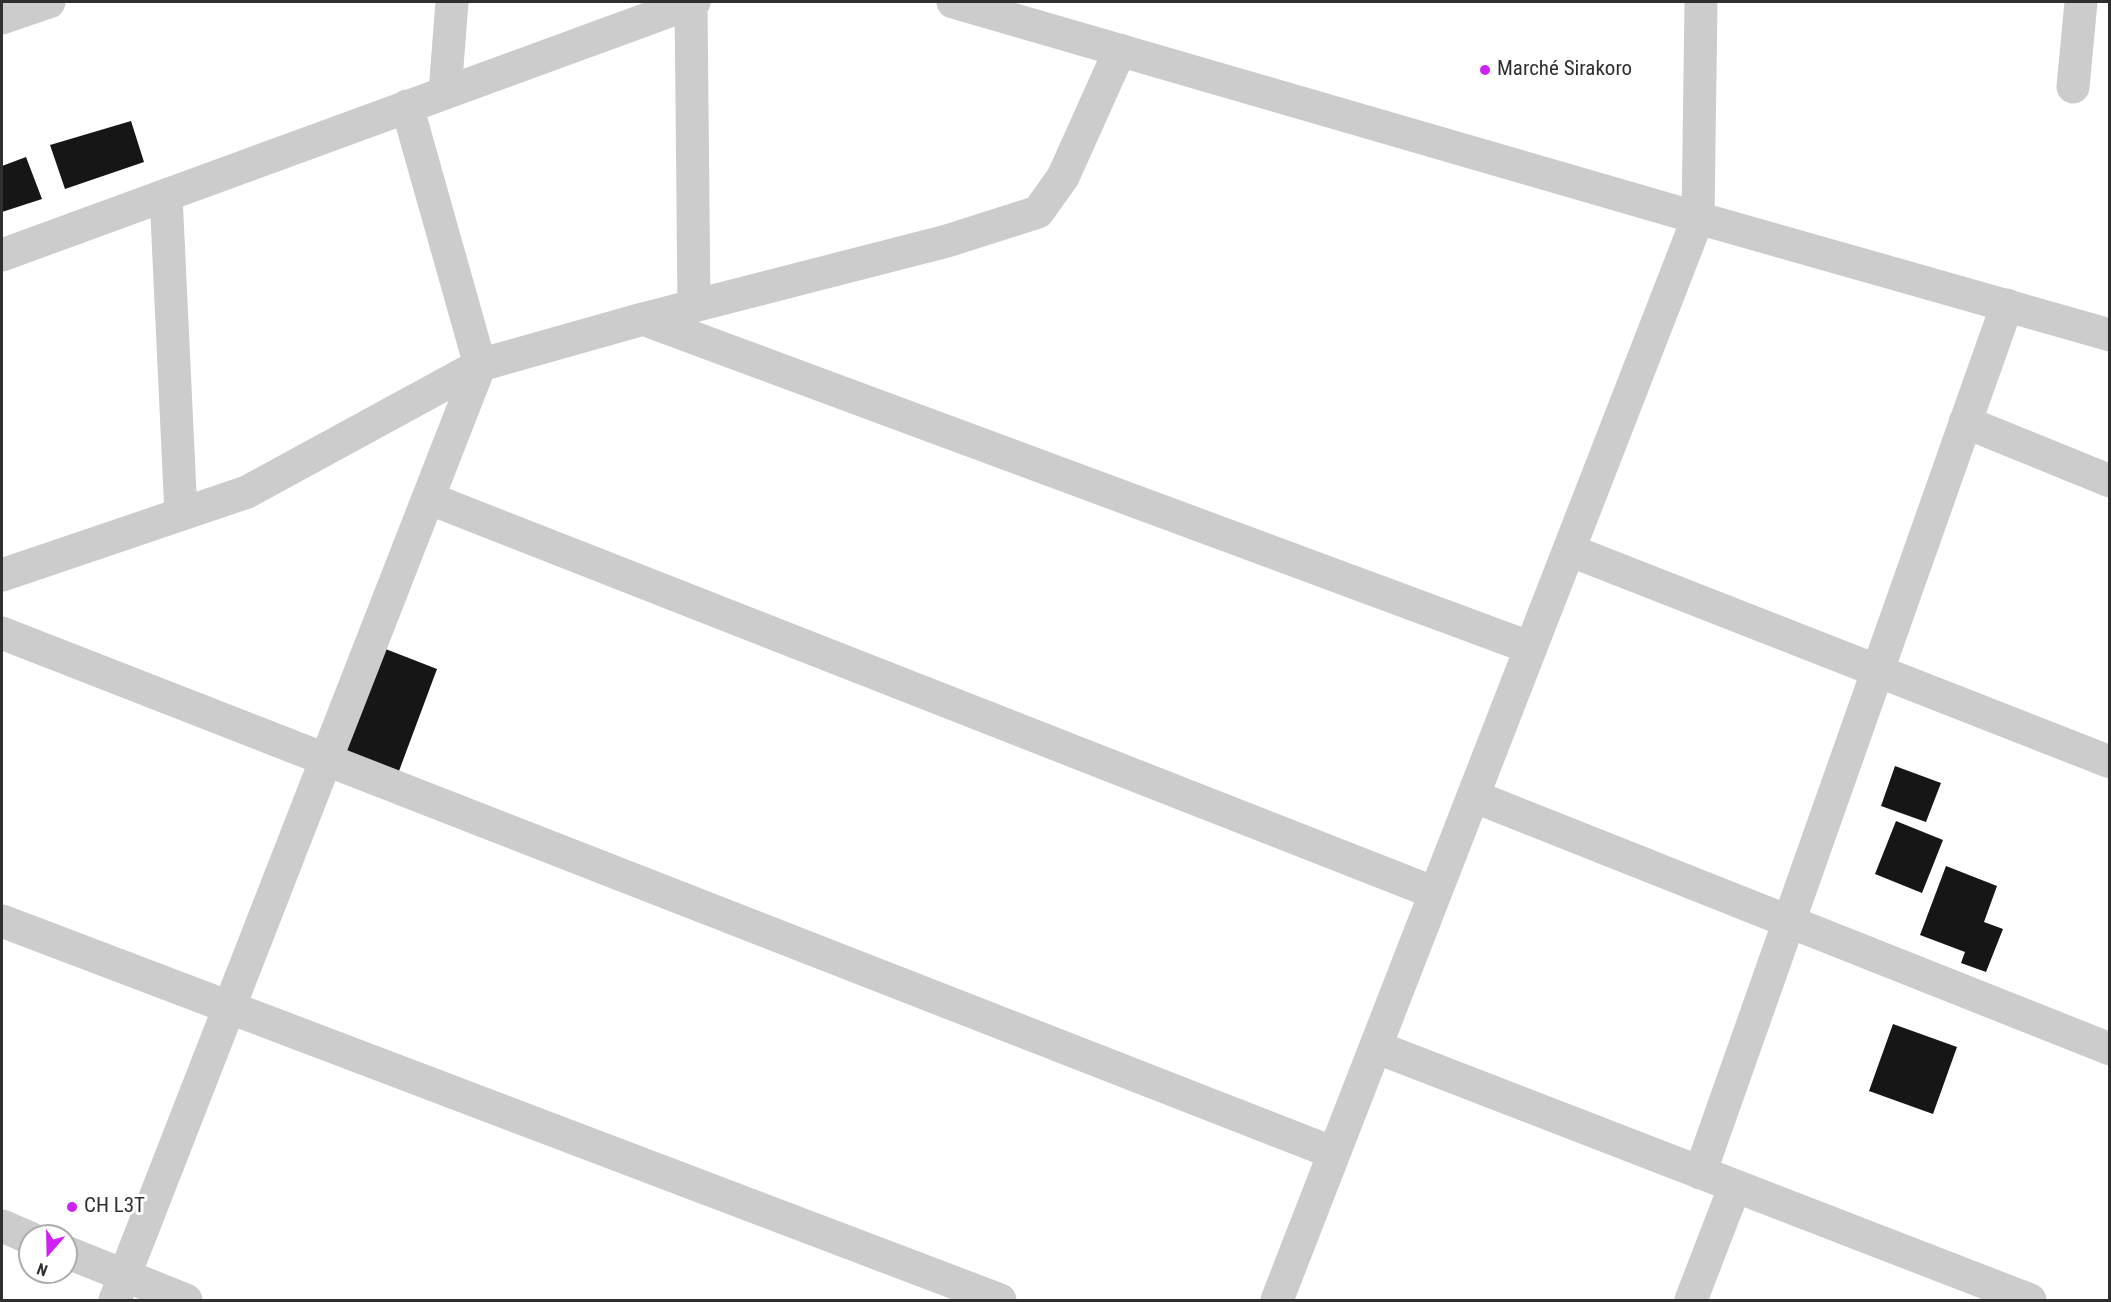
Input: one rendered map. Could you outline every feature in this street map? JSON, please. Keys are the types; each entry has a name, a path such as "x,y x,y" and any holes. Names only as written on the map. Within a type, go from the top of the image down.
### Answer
{"street":[{"path":"2,18 49,2"},
{"path":"445,92 452,2"},
{"path":"2,255 692,2 694,306"},
{"path":"953,2 1698,218 2109,334"},
{"path":"1277,1300 1698,218 1701,2"},
{"path":"2073,87 2081,2"},
{"path":"2,575 248,492 480,365 643,319 947,241 1038,212 1063,177 1120,50"},
{"path":"120,1288 480,365 407,106"},
{"path":"166,195 181,514"},
{"path":"1700,1173 2007,305"},
{"path":"643,319 1531,648"},
{"path":"1965,422 2109,481"},
{"path":"428,498 1435,893"},
{"path":"1569,550 2109,762"},
{"path":"2,633 1334,1153"},
{"path":"1473,796 2109,1049"},
{"path":"2,921 1000,1300"},
{"path":"1376,1047 2030,1300"},
{"path":"1691,1300 1735,1186"},
{"path":"2,1226 18,1233"},
{"path":"78,1260 120,1288 186,1300"}],"building":[{"path":"131,121 144,162 65,189 50,145"},
{"path":"26,157 42,199 2,212 2,166"},
{"path":"383,648 437,669 399,771 342,749"},
{"path":"1895,766 1941,783 1926,822 1881,806"},
{"path":"1896,821 1943,840 1922,893 1875,874"},
{"path":"1946,866 1997,886 1984,922 2003,929 1986,972 1961,963 1965,952 1920,935"},
{"path":"1893,1024 1957,1047 1933,1114 1869,1091"}],"place":[{"name":"Marché Sirakoro","path":"1485,70"},
{"name":"CH L3T","path":"72,1207"}]}
